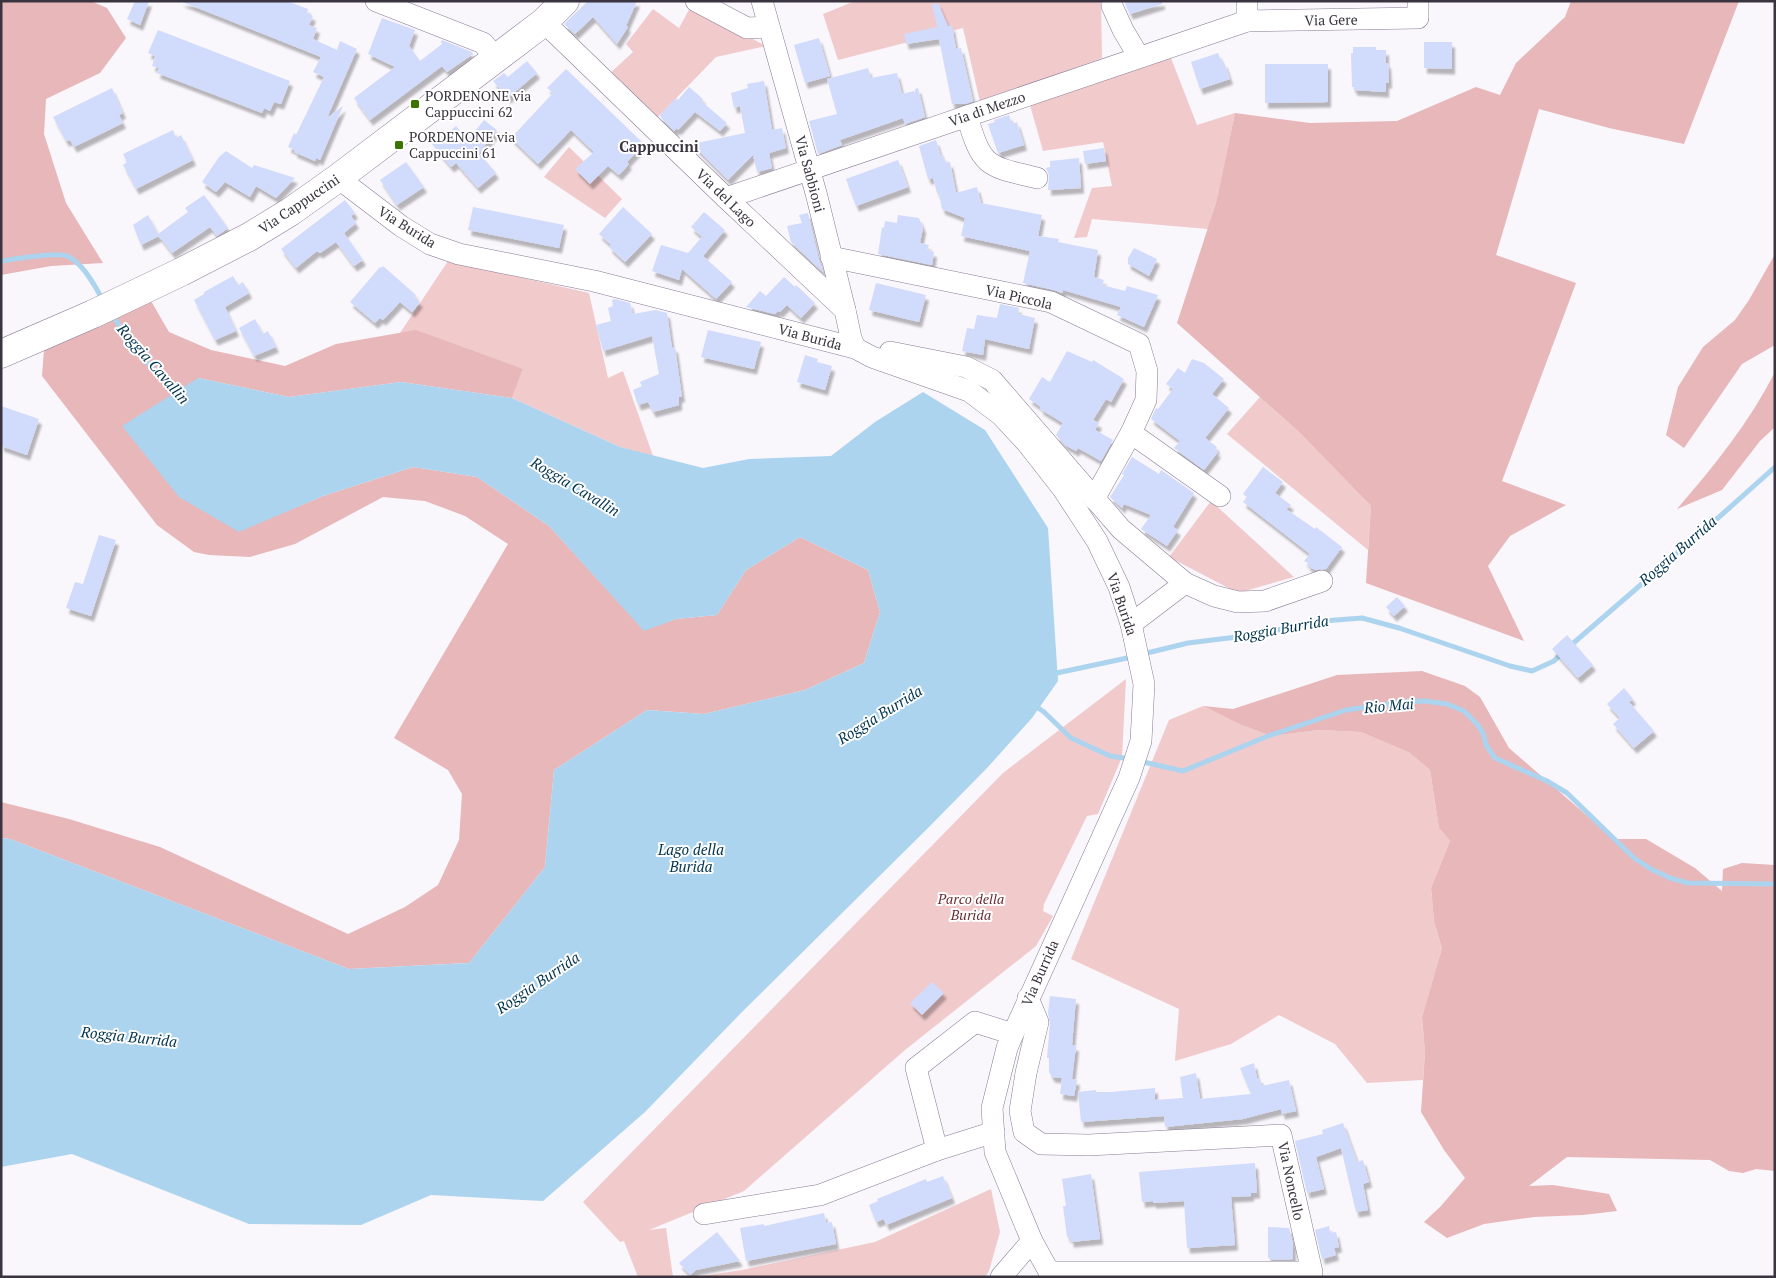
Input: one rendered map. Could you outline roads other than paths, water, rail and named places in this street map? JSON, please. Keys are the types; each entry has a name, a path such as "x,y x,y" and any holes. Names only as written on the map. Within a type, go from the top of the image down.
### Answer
{"main road":[{"name":"Via Cappuccini","path":"1,354 93,314 238,244 290,212 338,178 544,22 564,1"}],"street":[{"path":"376,1 483,43 496,58"},
{"path":"696,1 747,28 769,27"},
{"name":"Via Sabbioni","path":"762,1 809,170 855,348"},
{"name":"Via Gere","path":"1247,11 1418,18 1418,1"},
{"path":"1112,6 1123,30 1139,57"},
{"name":"Via di Mezzo","path":"726,198 1139,57 1247,11"},
{"name":"Via del Lago","path":"544,22 845,310"},
{"path":"967,116 976,145 984,159 1001,169 1037,178"},
{"name":"Via Burida","path":"338,178 401,226 430,244 468,256 594,281 855,348 872,357 969,391 1001,415 1028,443 1063,489 1098,541 1119,587 1142,671"},
{"name":"Via Piccola","path":"831,257 1051,302 1139,344 1148,371 1146,400 1131,432 1094,499"},
{"path":"855,348 868,347 966,367 992,380 1121,529 1185,582 1214,596 1238,602 1265,601 1322,581"},
{"path":"1131,432 1220,496"},
{"path":"1133,633 1185,582"},
{"name":"Via Burrida","path":"1050,1274 1032,1240 996,1152 992,1108 1007,1048 1028,998 1099,846 1135,760 1142,732 1144,684 1142,671"},
{"name":"Via Noncello","path":"1028,998 1038,1022 1026,1073 1020,1111 1024,1132 1041,1144 1089,1145 1281,1135 1312,1272 1050,1274"},
{"path":"937,1150 916,1068 975,1022 1013,1034"},
{"path":"704,1214 820,1195 937,1150 994,1132"},
{"path":"1001,1277 1032,1240"}],"water":[{"name":"Lago della Burida","path":"198,378 289,397 401,382 512,398 620,447 703,468 749,459 831,456 875,422 923,392 985,430 1048,528 1058,681 1032,718 988,767 927,829 742,1012 645,1112 543,1201 431,1195 361,1225 249,1224 72,1154 1,1167 1,838 10,839 349,969 469,963 545,867 554,770 647,710 704,714 805,690 864,663 880,612 868,570 800,537 746,570 717,615 676,619 644,631 549,526 477,477 413,467 323,496 239,532 179,497 122,426"}],"waterway":[{"name":"Roggia Cavallin","path":"1,261 45,255 67,256 79,264 103,300"},
{"name":"Roggia Cavallin","path":"112,314 135,347 179,396"},
{"name":"Roggia Burrida","path":"1570,646 1775,467"},
{"name":"Roggia Burrida","path":"1143,654 1188,643 1253,635 1323,621 1362,618 1399,628 1510,666 1532,671 1554,661 1562,653"},
{"name":"Roggia Burrida","path":"1052,674 1132,657"},
{"name":"Rio Mai","path":"1139,761 1183,771 1268,736 1346,710 1402,702 1425,701 1447,704 1464,711 1477,724 1483,733 1486,745 1495,758 1547,781 1567,793 1634,858 1651,869 1670,878 1688,883 1775,884"},
{"name":"Rio Mai","path":"1034,705 1071,738 1110,756 1131,759"}],"place":[{"name":"PORDENONE via Cappuccini 62","path":"415,104"},
{"name":"PORDENONE via Cappuccini 61","path":"399,145"}],"district":[{"name":"Cappuccini","path":"659,147"}],"park label":[{"name":"Parco della Burida","path":"971,908"}]}
